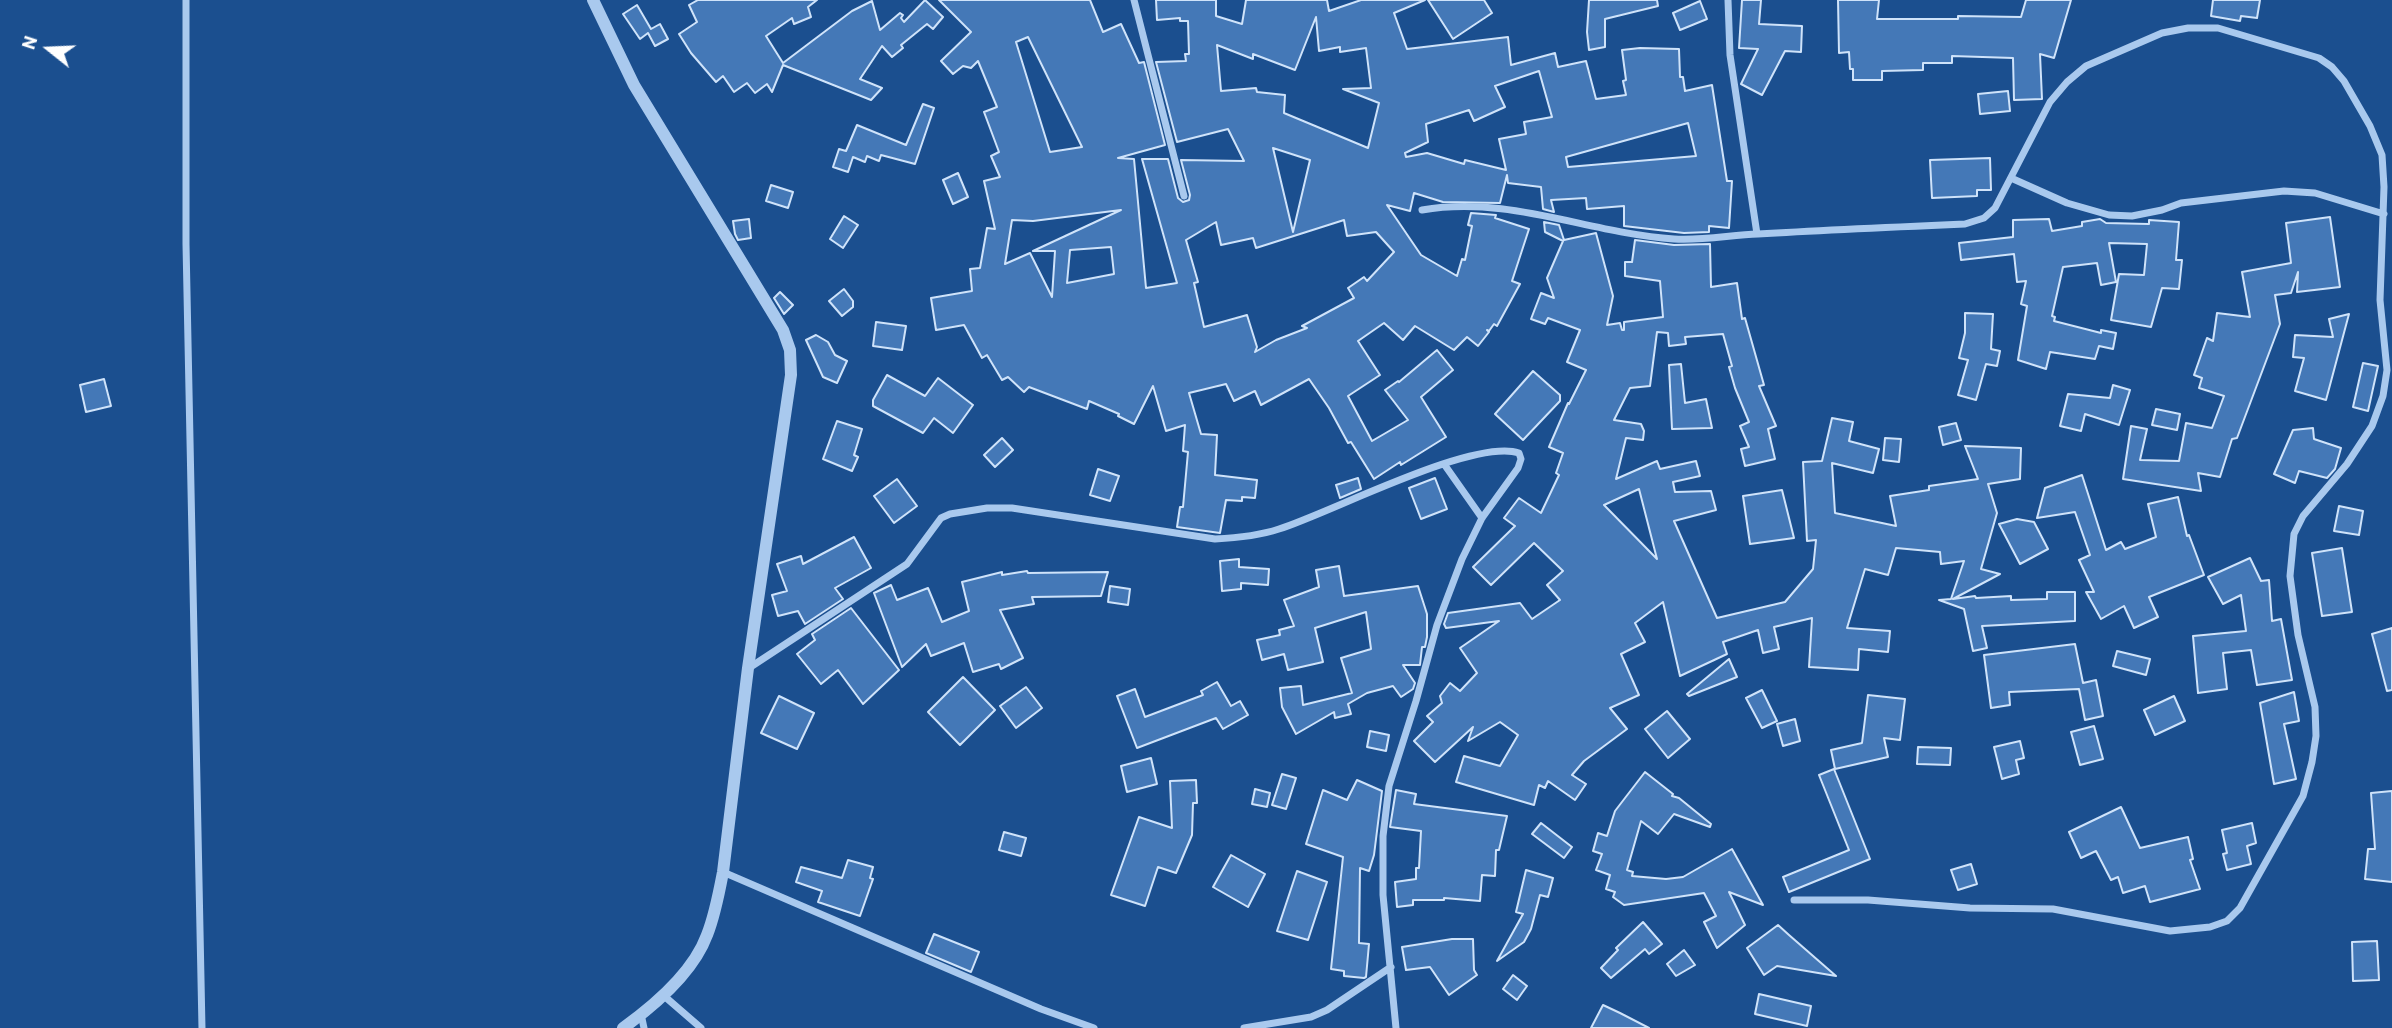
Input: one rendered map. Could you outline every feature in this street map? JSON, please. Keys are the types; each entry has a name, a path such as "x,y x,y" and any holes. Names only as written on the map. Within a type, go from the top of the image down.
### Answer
{"street":[{"path":"186,0 187,258 202,1028"},
{"path":"593,0 634,85 783,330 790,350 792,374 748,668 717,905 706,938 692,961 663,995 624,1028"},
{"path":"1134,0 1184,196"},
{"path":"1728,0 1730,55 1757,234"},
{"path":"1422,211 1450,206 1485,206 1534,212 1675,240 1965,223 1984,218 1995,208 2050,102 2067,82 2086,66 2162,33 2188,27 2218,28 2319,58 2332,67 2344,81 2370,126 2382,155 2384,214 2381,300 2387,370 2383,396 2371,426 2347,464 2303,516 2294,534 2290,576 2298,635 2315,707 2316,736 2303,796 2240,908 2227,921 2210,927 2170,931 2053,909 1970,908 1868,900 1794,900"},
{"path":"2011,178 2067,204 2109,215 2132,216 2181,203 2284,191 2315,192 2384,214"},
{"path":"748,668 907,564 934,525 950,514 987,508 1012,508 1215,539 1242,537 1279,530 1444,464 1481,452 1511,450 1518,453 1521,459 1518,467 1482,518 1462,559 1437,625 1388,786 1383,836 1383,895 1396,1028"},
{"path":"1444,464 1482,518"},
{"path":"723,872 1041,1009 1094,1028"},
{"path":"1244,1028 1311,1017 1327,1010 1391,967"},
{"path":"663,995 701,1028"},
{"path":"641,1014 644,1028"}],"building":[{"path":"698,0 817,0 808,7 811,17 794,24 792,18 766,36 783,63 852,11 872,1 880,30 900,13 904,22 925,0 943,17 933,29 927,24 901,45 903,48 892,57 882,46 860,79 882,88 871,100 783,65 772,92 767,84 755,93 747,83 734,92 723,76 716,82 679,34 697,22 689,5"},
{"path":"939,0 1090,0 1103,32 1121,24 1139,63 1144,62 1165,145 1118,158 1134,159 1146,288 1177,283 1142,159 1168,159 1178,198 1183,202 1189,200 1190,195 1181,160 1244,161 1228,129 1177,142 1156,62 1186,61 1185,54 1189,54 1188,21 1180,21 1180,18 1157,20 1156,0 1216,0 1216,16 1242,24 1246,0 1327,0 1329,11 1361,0 1425,0 1394,13 1407,49 1508,37 1511,65 1555,53 1558,67 1586,61 1596,99 1626,95 1622,50 1679,49 1680,77 1683,77 1685,91 1712,85 1727,181 1732,181 1729,228 1709,226 1709,232 1684,233 1624,226 1624,206 1587,209 1586,198 1551,200 1554,212 1543,209 1541,187 1508,183 1507,175 1500,203 1443,202 1414,193 1410,211 1387,205 1421,255 1457,276 1462,259 1465,260 1472,226 1468,225 1471,213 1496,215 1495,218 1529,229 1512,281 1520,284 1497,326 1494,324 1487,330 1489,332 1478,346 1467,337 1454,350 1415,326 1403,340 1384,323 1358,341 1380,375 1348,396 1372,441 1408,420 1385,390 1399,382 1437,350 1453,370 1421,397 1446,437 1374,479 1351,442 1348,443 1309,379 1261,405 1255,391 1234,401 1226,384 1189,393 1201,434 1217,435 1215,475 1257,480 1255,498 1226,500 1220,533 1177,527 1180,507 1183,507 1188,452 1183,451 1185,425 1166,431 1153,386 1134,424 1089,401 1087,409 1029,387 1024,392 1008,377 1002,380 987,355 982,358 964,325 936,330 931,298 972,291 970,269 980,268 987,228 995,229 984,181 1000,177 991,156 999,152 984,112 997,107 978,61 971,68 963,66 953,74 941,61 971,32","holes":["1316,17 1319,51 1340,47 1340,52 1366,48 1371,88 1343,89 1379,103 1368,148 1284,113 1285,95 1257,92 1256,88 1221,91 1217,45 1253,59 1253,54 1295,70","1028,37 1082,147 1050,152 1016,42","1539,71 1552,117 1524,122 1526,134 1499,139 1506,170 1465,160 1464,164 1427,153 1406,157 1405,153 1428,142 1426,124 1469,110 1474,121 1505,107 1495,86","1688,123 1696,156 1568,167 1566,157","1273,148 1310,160 1293,232","1121,210 1033,251 1055,251 1052,297 1030,253 1005,264 1012,220 1033,221","1344,220 1347,236 1376,232 1394,252 1367,281 1364,277 1348,288 1354,298 1302,326 1307,328 1255,352 1257,347 1247,315 1204,327 1194,283 1198,282 1186,240 1216,222 1221,245 1253,238 1256,248","1111,247 1114,274 1067,283 1070,250"]},
{"path":"1428,0 1484,0 1492,13 1453,39"},
{"path":"1589,0 1657,0 1658,6 1605,19 1605,47 1589,50"},
{"path":"1742,0 1761,0 1759,24 1802,26 1801,52 1785,51 1762,95 1741,84 1758,49 1739,48"},
{"path":"1838,0 1879,0 1877,19 1958,19 1958,16 2021,17 2026,0 2071,0 2054,58 2040,54 2042,99 2014,100 2013,58 1952,56 1952,63 1923,63 1923,70 1882,71 1882,80 1853,80 1849,52 1839,53"},
{"path":"2213,0 2260,0 2257,18 2241,16 2240,21 2211,16"},
{"path":"1700,1 1707,19 1680,30 1673,13"},
{"path":"637,5 651,29 660,24 668,39 655,46 648,33 640,39 623,14"},
{"path":"2008,91 2010,111 1980,114 1978,94"},
{"path":"923,104 934,108 915,164 881,155 879,161 867,156 865,162 853,157 848,172 833,167 839,149 846,151 857,125 906,145"},
{"path":"1990,158 1991,190 1977,190 1977,196 1932,198 1930,160"},
{"path":"958,173 968,197 953,204 943,180"},
{"path":"771,185 793,192 788,208 766,201"},
{"path":"844,216 858,225 843,248 830,239"},
{"path":"2330,217 2340,287 2297,292 2298,272 2291,293 2275,295 2280,324 2237,438 2232,439 2220,477 2198,473 2201,491 2123,479 2131,426 2147,429 2140,460 2179,461 2186,423 2212,428 2224,396 2199,388 2202,378 2194,375 2207,338 2213,341 2217,313 2250,317 2242,272 2291,263 2286,223"},
{"path":"749,219 751,238 738,240 733,221"},
{"path":"2049,219 2052,231 2082,226 2082,222 2100,219 2106,223 2149,224 2149,220 2179,222 2176,260 2182,260 2179,289 2162,288 2151,327 2111,320 2119,274 2144,275 2147,244 2109,243 2116,282 2101,285 2097,263 2063,267 2052,316 2055,317 2054,321 2101,333 2101,330 2116,333 2113,349 2099,346 2095,359 2050,352 2046,369 2018,360 2027,306 2021,304 2026,281 2017,282 2014,254 1961,260 1959,243 2013,237 2013,220"},
{"path":"1544,222 1559,225 1564,240 1596,233 1613,296 1607,325 1620,323 1622,330 1624,322 1663,317 1660,281 1625,276 1625,262 1632,262 1635,240 1674,245 1710,244 1711,287 1737,283 1742,319 1745,318 1764,385 1759,386 1776,426 1768,429 1775,459 1745,466 1741,449 1749,447 1740,426 1749,422 1735,388 1723,334 1685,337 1686,344 1669,346 1668,333 1657,332 1650,386 1630,388 1614,420 1641,424 1644,431 1643,440 1626,438 1616,479 1657,461 1660,469 1696,461 1700,476 1673,482 1675,492 1711,491 1716,510 1674,521 1717,618 1785,602 1813,569 1816,540 1807,541 1803,462 1822,461 1832,418 1853,422 1849,441 1879,449 1873,473 1832,463 1835,513 1896,526 1890,496 1929,490 1929,486 1978,479 1965,446 2021,448 2020,479 1988,484 1997,513 1981,569 2000,574 1953,599 2011,596 2011,600 2047,599 2047,592 2075,592 2075,621 1982,626 1987,648 1973,651 1964,609 1939,600 1951,599 1964,561 1941,564 1940,552 1896,548 1888,575 1865,569 1847,628 1890,631 1888,652 1859,649 1858,670 1809,667 1812,618 1774,627 1779,649 1763,653 1758,630 1723,642 1727,654 1680,676 1663,602 1635,623 1645,642 1621,654 1639,695 1610,708 1627,729 1584,761 1572,775 1586,784 1575,800 1548,781 1545,788 1539,785 1534,805 1456,782 1464,756 1500,766 1518,735 1500,722 1468,741 1473,727 1435,762 1414,741 1433,722 1427,716 1442,703 1440,696 1450,683 1460,691 1477,673 1460,648 1499,621 1446,628 1444,624 1448,613 1520,603 1532,619 1560,600 1547,585 1563,571 1534,543 1491,585 1473,567 1515,526 1504,518 1519,498 1541,513 1559,475 1556,473 1563,453 1549,447 1586,370 1567,362 1580,330 1548,318 1545,324 1531,319 1541,293 1554,298 1547,278 1563,241 1545,232","holes":["1639,489 1657,559 1604,505"]},
{"path":"844,289 853,301 853,307 842,316 829,301"},
{"path":"780,292 793,305 784,314 774,298"},
{"path":"1965,313 1993,314 1991,349 2000,351 1997,366 1986,364 1976,400 1958,395 1968,360 1959,358 1965,333"},
{"path":"2349,314 2326,400 2295,391 2304,358 2293,357 2295,335 2333,337 2329,319"},
{"path":"876,322 906,326 902,350 873,346"},
{"path":"816,335 828,342 835,355 847,361 837,383 823,377 806,340"},
{"path":"2363,363 2378,366 2368,411 2353,407"},
{"path":"1681,364 1685,403 1706,399 1712,428 1672,429 1669,365"},
{"path":"1533,371 1560,395 1560,401 1523,440 1495,414"},
{"path":"887,375 925,396 938,378 973,405 953,433 934,418 923,433 873,406 873,400"},
{"path":"104,379 111,406 86,412 80,385"},
{"path":"2113,385 2130,390 2119,425 2085,414 2081,431 2060,426 2068,394 2110,398"},
{"path":"2156,409 2180,414 2177,430 2152,425"},
{"path":"837,421 862,429 854,455 858,457 852,471 823,459"},
{"path":"1956,423 1961,440 1943,445 1939,427"},
{"path":"2313,428 2314,439 2341,448 2335,469 2327,478 2299,471 2295,483 2274,474 2293,430"},
{"path":"1002,438 1013,450 995,467 984,455"},
{"path":"1885,438 1901,439 1899,462 1883,460"},
{"path":"1098,469 1119,476 1110,501 1090,495"},
{"path":"2082,475 2106,550 2121,542 2125,549 2156,537 2148,504 2178,497 2187,536 2189,535 2204,575 2149,597 2158,617 2134,628 2124,606 2101,619 2086,592 2094,592 2079,560 2090,555 2075,512 2037,518 2045,488"},
{"path":"1358,478 1361,489 1340,498 1336,485"},
{"path":"1435,478 1447,509 1421,519 1409,488"},
{"path":"897,479 917,506 894,523 874,496"},
{"path":"1782,490 1794,538 1750,544 1743,496"},
{"path":"2339,506 2363,511 2359,535 2334,531"},
{"path":"2017,519 2034,522 2048,549 2020,564 1999,524"},
{"path":"854,537 871,568 835,588 843,599 805,624 798,611 778,616 772,595 787,591 777,564 801,556 803,564"},
{"path":"2342,548 2352,612 2322,616 2312,553"},
{"path":"2250,558 2261,581 2269,580 2272,621 2281,619 2292,680 2257,685 2251,650 2223,653 2227,689 2198,693 2193,636 2246,631 2241,595 2223,604 2208,577"},
{"path":"1239,559 1239,567 1269,569 1268,585 1241,583 1241,589 1222,591 1220,561"},
{"path":"1339,566 1344,596 1418,586 1427,614 1425,647 1422,647 1420,665 1403,665 1415,683 1413,689 1401,697 1393,686 1367,693 1348,704 1351,714 1335,718 1334,712 1296,734 1282,707 1280,688 1301,686 1303,705 1352,693 1341,658 1371,649 1366,612 1315,628 1323,662 1288,670 1284,654 1262,660 1257,640 1280,635 1279,630 1294,626 1284,600 1319,587 1316,570"},
{"path":"1027,571 1108,572 1101,596 1032,597 1034,604 1000,610 1023,658 1001,669 999,664 973,672 964,643 931,656 926,644 902,667 874,593 891,585 897,600 928,588 942,622 969,611 962,582 1002,572 1002,575"},
{"path":"1110,586 1130,589 1128,605 1108,602"},
{"path":"851,608 899,670 863,704 838,670 821,684 797,654 815,640 812,634"},
{"path":"2392,628 2392,690 2387,691 2372,634"},
{"path":"2075,644 2083,683 2096,680 2103,716 2085,720 2079,689 2009,692 2010,705 1991,708 1984,655"},
{"path":"2117,651 2150,659 2146,675 2113,666"},
{"path":"1729,659 1737,677 1689,696 1687,694"},
{"path":"963,677 995,710 960,745 928,712"},
{"path":"1217,682 1231,706 1240,701 1248,715 1223,729 1216,718 1137,748 1117,696 1135,689 1145,717 1203,695 1201,691"},
{"path":"1026,687 1042,708 1016,728 1000,706"},
{"path":"1762,690 1777,721 1762,728 1746,698"},
{"path":"2294,692 2299,721 2284,724 2296,779 2274,784 2260,703"},
{"path":"1868,695 1905,699 1900,740 1884,738 1888,757 1835,769 1831,750 1862,743"},
{"path":"779,696 814,713 797,749 761,733"},
{"path":"2174,696 2185,721 2155,735 2144,710"},
{"path":"1667,711 1690,739 1668,758 1645,729"},
{"path":"1795,719 1800,741 1783,746 1777,724"},
{"path":"2094,726 2103,759 2080,765 2071,732"},
{"path":"1370,731 1389,735 1386,751 1367,747"},
{"path":"2020,741 2024,758 2016,760 2019,774 2002,779 1994,747"},
{"path":"1918,747 1951,748 1950,765 1917,764"},
{"path":"1151,758 1157,784 1127,792 1121,766"},
{"path":"1834,769 1870,859 1789,892 1783,877 1849,850 1819,775"},
{"path":"1645,772 1673,794 1672,796 1679,798 1711,824 1710,827 1674,814 1658,834 1641,821 1627,870 1633,872 1632,876 1666,879 1683,877 1732,849 1763,905 1729,892 1745,925 1717,948 1704,922 1716,916 1704,893 1624,905 1613,897 1615,892 1606,889 1610,875 1596,870 1602,854 1593,851 1598,833 1607,836 1615,811"},
{"path":"1282,774 1296,778 1286,809 1272,805"},
{"path":"1196,780 1197,803 1193,803 1192,835 1176,873 1158,867 1145,906 1111,895 1139,817 1172,828 1170,781"},
{"path":"1357,780 1382,791 1374,855 1369,871 1360,868 1359,943 1369,944 1364,978 1344,976 1344,971 1331,969 1343,857 1306,844 1323,790 1347,800"},
{"path":"1255,789 1270,793 1267,807 1252,804"},
{"path":"1396,790 1416,794 1414,804 1507,816 1499,850 1496,850 1495,876 1482,875 1480,901 1444,898 1413,900 1413,905 1397,907 1395,882 1416,879 1421,831 1390,827"},
{"path":"2392,791 2392,882 2365,879 2368,849 2375,849 2371,793"},
{"path":"2121,807 2140,848 2188,837 2193,859 2190,860 2200,889 2150,902 2145,886 2123,893 2118,877 2111,880 2096,851 2081,858 2069,832"},
{"path":"1541,823 1572,847 1564,858 1532,834"},
{"path":"2252,823 2256,843 2247,846 2251,864 2227,870 2223,854 2227,853 2222,830"},
{"path":"1004,832 1026,838 1021,856 999,850"},
{"path":"1231,855 1265,874 1248,907 1213,887"},
{"path":"848,860 873,867 870,878 873,879 860,916 818,902 822,891 796,882 801,867 842,878"},
{"path":"1971,864 1977,884 1958,890 1951,870"},
{"path":"1526,870 1553,878 1548,897 1540,895 1531,929 1524,942 1497,961 1523,914 1516,912"},
{"path":"1297,871 1327,882 1308,940 1277,931"},
{"path":"1643,922 1662,944 1649,954 1645,949 1611,978 1601,968 1618,950 1616,948"},
{"path":"1778,925 1836,976 1777,966 1764,975 1747,948"},
{"path":"934,934 979,952 971,972 926,953"},
{"path":"1452,939 1473,939 1474,970 1477,975 1449,995 1430,967 1406,970 1402,947"},
{"path":"2377,941 2379,980 2353,981 2352,942"},
{"path":"1684,950 1695,965 1676,976 1667,964"},
{"path":"1513,975 1527,986 1517,1000 1503,989"},
{"path":"1759,994 1811,1006 1807,1026 1755,1014"},
{"path":"1603,1005 1620,1013 1649,1028 1591,1028"}]}
